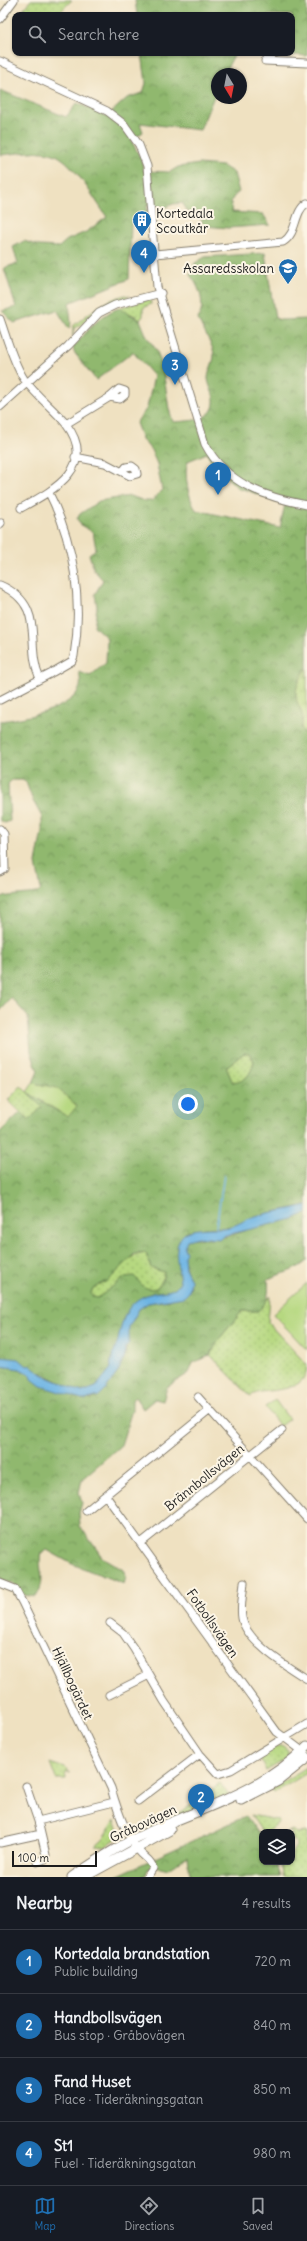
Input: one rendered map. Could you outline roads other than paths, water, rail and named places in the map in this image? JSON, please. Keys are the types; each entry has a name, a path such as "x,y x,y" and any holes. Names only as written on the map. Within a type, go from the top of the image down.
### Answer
{"main road":[{"name":"Gråbovägen","path":"72,1877 134,1843 246,1791 306,1752"},
{"name":"Gråbovägen","path":"84,1877 134,1843"}],"street":[{"path":"0,19 14,0"},
{"path":"0,61 98,106 115,116 128,129 139,145 147,166 155,254 154,269 157,287 161,293 197,422 208,451 226,472 247,487 274,498 307,505"},
{"path":"266,61 307,63"},
{"path":"155,254 283,242 293,232 299,211 307,203"},
{"path":"0,407 68,346 99,313 115,305 161,293"},
{"path":"0,320 19,369 27,383 66,424 74,440 75,457 68,476 49,493 20,508"},
{"path":"66,424 110,397"},
{"path":"75,457 105,463 123,471"},
{"path":"0,700 52,673 72,661 74,656 76,577 72,560 49,493"},
{"path":"0,585 16,594 30,615 40,679"},
{"path":"0,829 4,834 4,869 0,872"},
{"path":"198,1397 307,1518"},
{"path":"86,1511 210,1410"},
{"name":"Brännbollsvägen","path":"141,1543 282,1430"},
{"name":"Fotbollsvägen","path":"106,1496 249,1695 283,1738 306,1752"},
{"name":"Hjällbogärdet","path":"0,1583 11,1586 18,1593 111,1788 114,1802 134,1843 152,1865 147,1877"},
{"path":"244,1583 242,1618 250,1632 279,1662 307,1679"},
{"path":"110,1623 123,1633 164,1701 214,1772 221,1774 231,1770 307,1724"},
{"path":"109,1694 149,1675"},
{"path":"138,1801 200,1754"},
{"path":"26,1786 32,1799 46,1856 45,1859 37,1862"},
{"path":"38,1821 114,1802"},
{"path":"0,1843 41,1834"}],"water":[{"path":"307,1205 307,1213 293,1219 222,1236 219,1239 198,1237 187,1240 184,1248 186,1253 184,1256 185,1268 191,1280 189,1292 184,1297 148,1303 139,1309 129,1327 129,1343 125,1348 125,1356 118,1372 99,1396 85,1400 41,1386 32,1379 31,1375 20,1369 0,1366 0,1357 19,1359 27,1366 30,1365 45,1376 82,1392 96,1387 111,1368 112,1358 125,1315 129,1308 140,1298 149,1294 171,1290 180,1283 177,1247 179,1241 185,1233 201,1229 226,1228 256,1216"}],"waterway":[{"path":"216,1227 224,1175"}],"place":[{"name":"Kortedala Scoutkår","path":"142,237"},
{"name":"St1","path":"144,273"},
{"name":"Assaredsskolan","path":"288,285"},
{"name":"Fand Huset","path":"175,385"},
{"name":"Kortedala brandstation","path":"218,495"},
{"name":"Handbollsvägen","path":"201,1817"}]}
